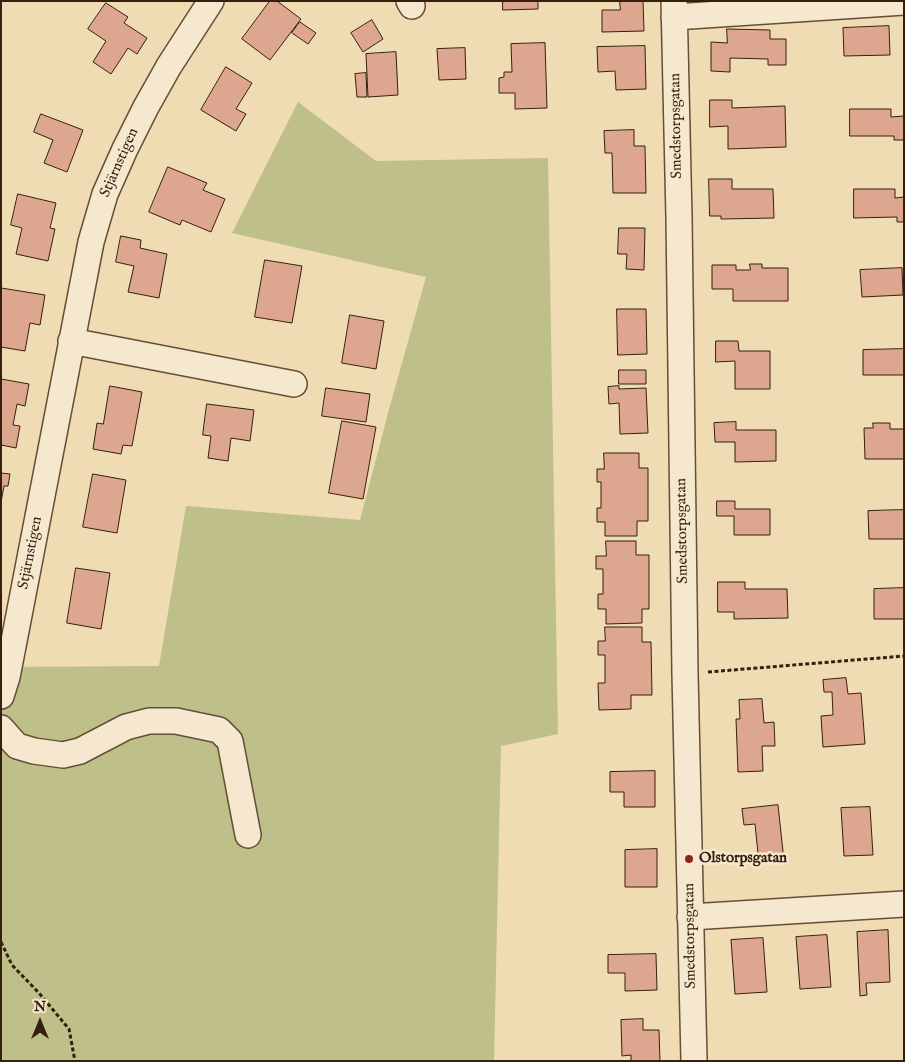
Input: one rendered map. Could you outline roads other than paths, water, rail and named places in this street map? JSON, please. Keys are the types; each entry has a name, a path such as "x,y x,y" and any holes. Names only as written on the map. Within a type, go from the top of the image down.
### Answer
{"street":[{"name":"Stjärnstigen","path":"4,686 91,242 105,194 124,149 146,107 169,66 211,1"},
{"path":"674,9 904,2"},
{"name":"Smedstorpsgatan","path":"674,9 679,218 685,674 694,1061"},
{"path":"71,341 294,384"},
{"path":"1,728 17,746 34,751 63,755 80,751 126,728 149,721 176,721 219,730 230,742 248,835"},
{"path":"690,917 904,904"}],"place":[{"name":"Olstorpsgatan","path":"689,859"}]}
